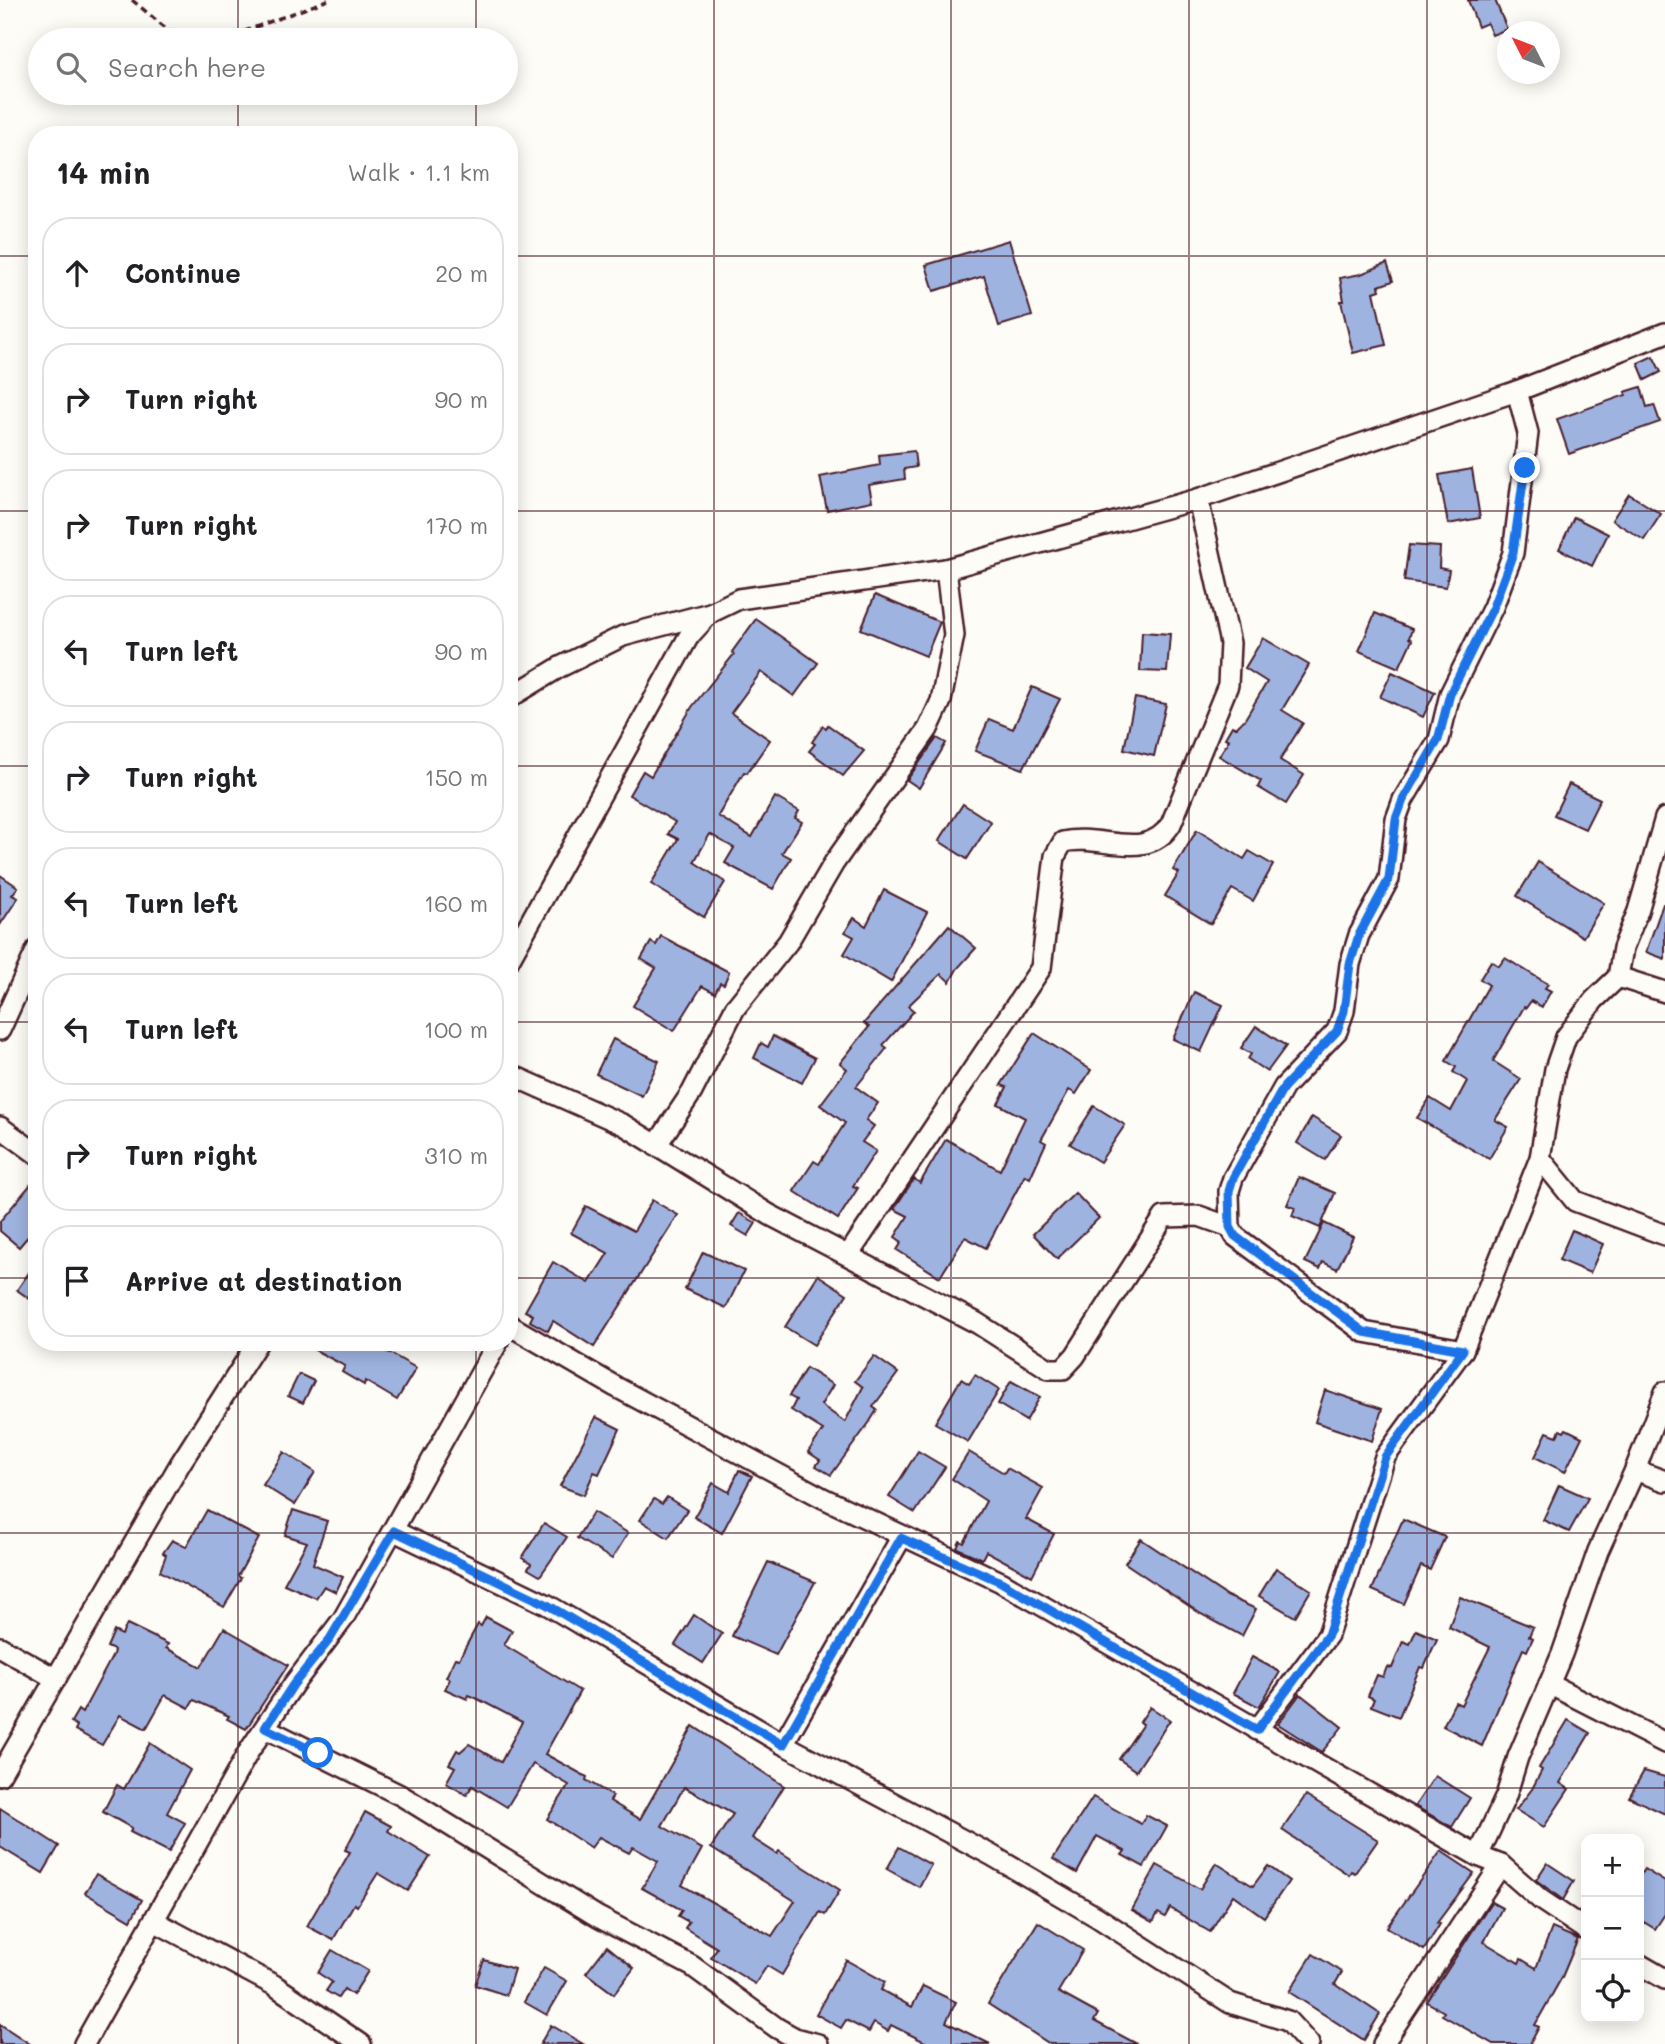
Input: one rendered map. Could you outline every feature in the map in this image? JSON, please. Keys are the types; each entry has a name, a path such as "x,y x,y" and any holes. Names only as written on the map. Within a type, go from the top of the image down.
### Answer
{"street":[{"path":"518,693 560,667 623,636 710,613 739,600 946,569 1198,499 1517,391 1665,333"},
{"path":"1463,1350 1364,1332 1235,1236 1230,1227 1229,1191 1284,1087 1337,1031 1344,1011 1350,964 1359,935 1389,879 1396,819 1403,800 1438,740 1450,694 1493,607 1513,553 1528,433 1517,391"},
{"path":"849,1254 1041,968 1055,856 1063,842 1078,839 1139,845 1154,843 1171,824 1228,685 1230,643 1198,499"},
{"path":"656,1146 692,1092 735,1008 788,942 834,863 928,729 940,701 954,635 946,569"},
{"path":"518,944 689,636 710,613"},
{"path":"1257,1730 1328,1635 1385,1457 1463,1350 1540,1158 1555,1069 1566,1037 1594,1000 1618,977 1623,948 1638,911 1665,818"},
{"path":"0,1030 28,969"},
{"path":"1618,977 1665,992"},
{"path":"518,1078 624,1125 770,1215 977,1323 1049,1370 1062,1369 1075,1356 1164,1217 1199,1216 1230,1227"},
{"path":"0,1127 28,1147"},
{"path":"1540,1158 1575,1201 1665,1235"},
{"path":"518,1330 628,1394 901,1538 1001,1582 1478,1856 1501,1865 1541,1900 1581,1927"},
{"path":"0,1776 180,1464 252,1351"},
{"path":"84,2044 265,1728 336,1629 394,1531 493,1351"},
{"path":"1478,1856 1506,1796 1518,1757 1549,1684 1598,1551 1635,1470 1665,1392"},
{"path":"1635,1470 1665,1481"},
{"path":"394,1531 546,1604 783,1745 1002,1862 1097,1917 1230,2003 1288,2021 1309,2044"},
{"path":"783,1745 901,1538"},
{"path":"0,1647 56,1679"},
{"path":"1549,1684 1665,1743"},
{"path":"265,1728 402,1796 598,1917 692,1966 785,2032 818,2044"},
{"path":"1383,2044 1501,1865"},
{"path":"155,1921 274,1984 361,2044"},
{"path":"1644,1967 1665,1979"}],"path":[{"path":"132,0 166,28"},
{"path":"253,28 328,0"}],"building":[{"path":"1468,0 1495,0 1504,21 1497,21 1497,33 1492,35 1487,23 1478,27"},
{"path":"1009,240 1032,316 999,326 984,276 934,291 926,265"},
{"path":"1387,263 1393,281 1379,286 1380,290 1374,292 1386,345 1353,353 1341,301 1344,301 1340,278 1361,274"},
{"path":"1653,356 1661,372 1645,380 1638,363"},
{"path":"1641,387 1647,407 1654,405 1660,422 1569,454 1557,419 1626,395 1625,392"},
{"path":"914,451 916,467 904,469 905,479 869,485 872,501 827,510 820,477 880,465 879,455"},
{"path":"1472,469 1480,518 1448,524 1439,475"},
{"path":"1629,494 1661,514 1644,540 1612,520"},
{"path":"1574,517 1608,534 1592,566 1559,549"},
{"path":"1409,545 1440,547 1439,568 1449,570 1446,587 1404,581"},
{"path":"875,595 940,622 926,656 861,629"},
{"path":"1375,613 1412,629 1409,638 1412,640 1399,668 1359,651"},
{"path":"756,619 818,663 794,696 761,672 731,713 770,740 747,773 744,772 718,816 752,837 775,797 799,811 795,818 802,822 782,853 791,858 773,889 725,863 734,848 710,834 694,862 725,882 704,917 651,884 678,839 668,834 675,822 629,795 643,771 651,776 692,707 734,654 732,652"},
{"path":"1142,632 1170,634 1167,672 1140,671"},
{"path":"1263,638 1309,665 1282,710 1303,723 1280,760 1304,775 1286,804 1258,787 1261,781 1219,756 1229,740 1225,738 1232,726 1236,728 1245,719 1267,682 1245,668"},
{"path":"1392,672 1435,692 1423,717 1380,697"},
{"path":"1032,687 1060,699 1023,769 975,751 989,719 1013,729"},
{"path":"1135,698 1166,704 1154,756 1124,749"},
{"path":"828,725 864,751 843,776 809,751 823,726 826,728"},
{"path":"937,738 946,743 919,788 907,780"},
{"path":"1569,784 1600,799 1585,829 1554,815"},
{"path":"963,804 991,822 967,859 939,841"},
{"path":"1197,830 1244,859 1249,851 1273,865 1253,901 1232,889 1211,924 1165,896 1179,873 1173,870"},
{"path":"1538,862 1604,903 1583,937 1517,896"},
{"path":"0,875 18,887 12,895 18,898 0,925"},
{"path":"884,890 927,912 891,982 844,954 854,937 845,932 854,918 866,926"},
{"path":"1665,904 1665,959 1646,952"},
{"path":"949,925 976,948 957,969 950,982 941,974 908,1006 914,1011 883,1045 887,1048 856,1087 878,1103 866,1120 874,1126 862,1142 876,1151 853,1186 858,1188 838,1219 794,1191 814,1161 819,1164 845,1123 820,1105 847,1069 840,1063 869,1027 864,1023"},
{"path":"661,936 729,972 724,984 720,983 715,993 702,986 674,1031 633,1006 656,968 641,959 651,942 656,945"},
{"path":"1505,958 1548,984 1545,988 1551,991 1542,1007 1531,1001 1524,1007 1493,1061 1521,1079 1495,1120 1508,1127 1489,1159 1417,1118 1430,1098 1451,1111 1467,1081 1453,1072 1456,1067 1446,1061 1489,985 1480,979 1491,961 1499,966"},
{"path":"1194,992 1223,1005 1201,1052 1173,1039"},
{"path":"1256,1026 1286,1046 1267,1072 1248,1059 1251,1054 1241,1048"},
{"path":"1034,1033 1091,1070 1076,1094 1069,1090 1041,1140 1046,1143 1030,1178 1025,1175 986,1248 965,1237 940,1277 897,1250 902,1242 895,1237 908,1216 894,1209 914,1179 920,1183 946,1139 1000,1170 1025,1118 998,1104 1007,1087 1001,1085"},
{"path":"773,1036 815,1058 802,1083 754,1058 761,1043 768,1047"},
{"path":"613,1039 659,1061 642,1096 596,1074"},
{"path":"1094,1106 1125,1125 1100,1162 1070,1144"},
{"path":"1312,1117 1341,1135 1325,1160 1297,1143"},
{"path":"1299,1177 1335,1193 1320,1228 1292,1216 1295,1208 1287,1205"},
{"path":"28,1188 28,1236 19,1247 0,1231 0,1221"},
{"path":"1075,1193 1099,1218 1057,1259 1033,1234"},
{"path":"652,1200 678,1215 594,1347 553,1321 548,1331 530,1321 533,1315 525,1311 553,1262 589,1283 608,1253 571,1233 586,1206 634,1231"},
{"path":"739,1213 756,1223 748,1236 731,1226"},
{"path":"1324,1223 1353,1237 1337,1269 1323,1262 1320,1269 1305,1262"},
{"path":"1572,1230 1603,1244 1590,1273 1559,1260"},
{"path":"703,1252 744,1271 726,1308 685,1289"},
{"path":"28,1274 28,1298 17,1290"},
{"path":"818,1275 847,1294 814,1345 785,1327"},
{"path":"317,1351 386,1351 416,1368 397,1400 365,1381 364,1385 342,1372 345,1366"},
{"path":"874,1356 898,1373 873,1407 877,1410 869,1423 831,1475 816,1466 820,1460 808,1452 823,1430 791,1410 796,1400 789,1396 806,1368 833,1385 821,1405 845,1422 863,1387 855,1381"},
{"path":"299,1374 314,1381 303,1403 288,1396"},
{"path":"975,1375 999,1390 968,1442 935,1423 961,1379 969,1384"},
{"path":"1011,1381 1040,1397 1026,1421 998,1404"},
{"path":"1325,1390 1382,1409 1372,1441 1315,1422"},
{"path":"596,1417 620,1429 599,1474 594,1472 584,1495 560,1486"},
{"path":"1566,1429 1582,1437 1565,1472 1535,1457 1547,1432 1557,1436 1560,1430 1564,1432"},
{"path":"918,1451 945,1467 915,1513 889,1497"},
{"path":"284,1452 315,1472 295,1505 263,1485"},
{"path":"969,1452 1004,1473 1007,1468 1043,1488 1026,1519 1054,1534 1032,1576 986,1551 982,1559 957,1548 960,1541 964,1543 986,1501 952,1479"},
{"path":"739,1470 752,1476 722,1533 694,1517 713,1483 729,1492"},
{"path":"1559,1485 1588,1498 1569,1532 1543,1520"},
{"path":"667,1497 687,1510 668,1538 640,1520 654,1499 662,1504"},
{"path":"207,1510 259,1538 224,1607 160,1571 166,1555 163,1553 172,1540 186,1547"},
{"path":"293,1510 327,1521 313,1564 343,1577 336,1592 324,1586 316,1598 284,1584 307,1542 285,1535"},
{"path":"593,1512 628,1533 612,1559 577,1538"},
{"path":"1403,1519 1445,1537 1430,1570 1421,1566 1404,1604 1372,1590"},
{"path":"544,1523 567,1537 540,1576 528,1569 531,1564 522,1558"},
{"path":"1141,1539 1227,1596 1256,1609 1242,1636 1201,1614 1125,1563"},
{"path":"768,1562 815,1582 776,1655 732,1636"},
{"path":"1276,1568 1311,1590 1295,1617 1259,1596"},
{"path":"1460,1597 1533,1627 1529,1636 1533,1638 1527,1651 1523,1649 1482,1746 1443,1726 1455,1702 1461,1705 1490,1647 1449,1627"},
{"path":"694,1615 722,1634 703,1663 675,1645"},
{"path":"486,1617 512,1631 504,1645 580,1691 545,1754 587,1777 586,1780 613,1796 610,1801 640,1819 693,1726 784,1786 752,1838 777,1854 779,1851 840,1890 825,1915 820,1912 782,1975 767,1966 755,1984 711,1957 717,1948 685,1928 689,1922 678,1916 682,1910 642,1888 658,1861 633,1847 629,1853 599,1837 591,1848 547,1819 569,1785 533,1764 507,1807 472,1786 467,1795 446,1783 455,1767 449,1764 457,1750 460,1752 469,1744 501,1762 522,1722 469,1695 467,1699 445,1689 450,1679 446,1677 455,1658 459,1659 478,1624 481,1626","holes":["684,1787 733,1814 711,1848 795,1901 772,1936 682,1885 702,1849 662,1826"]},
{"path":"127,1624 168,1644 166,1648 201,1667 224,1628 288,1665 246,1729 227,1719 229,1716 194,1700 189,1708 165,1695 146,1729 120,1715 102,1745 75,1730 77,1726 71,1722 78,1710 82,1713 113,1655 114,1650 107,1647 114,1631 122,1635"},
{"path":"1416,1630 1437,1639 1424,1668 1420,1667 1399,1717 1371,1706 1374,1699 1368,1696 1377,1675 1383,1677 1387,1667 1392,1668 1403,1641 1410,1644"},
{"path":"1252,1657 1280,1672 1259,1707 1233,1693"},
{"path":"1300,1694 1342,1727 1322,1752 1278,1724"},
{"path":"1150,1707 1170,1720 1136,1771 1119,1759 1143,1724 1140,1722"},
{"path":"1568,1720 1590,1733 1560,1783 1569,1789 1544,1827 1516,1810 1532,1789 1542,1770 1539,1768"},
{"path":"150,1743 190,1770 167,1813 185,1823 169,1852 130,1832 132,1828 103,1812 117,1785 124,1789"},
{"path":"1644,1771 1665,1777 1665,1814 1629,1797"},
{"path":"1435,1776 1470,1798 1452,1827 1415,1806"},
{"path":"1306,1795 1378,1840 1355,1873 1351,1871 1349,1875 1282,1830"},
{"path":"1093,1797 1141,1824 1146,1815 1167,1826 1144,1867 1122,1855 1125,1851 1097,1836 1077,1873 1053,1859"},
{"path":"0,1808 59,1846 43,1873 0,1847"},
{"path":"365,1812 391,1826 388,1831 430,1857 408,1891 378,1873 357,1906 354,1904 333,1940 307,1926 350,1852 345,1850"},
{"path":"899,1847 931,1865 919,1887 887,1869"},
{"path":"1441,1851 1474,1873 1437,1923 1440,1924 1424,1950 1387,1927"},
{"path":"1216,1863 1253,1886 1268,1866 1289,1881 1264,1917 1233,1895 1210,1932 1170,1908 1165,1917 1158,1913 1153,1922 1132,1910 1157,1865 1200,1889"},
{"path":"1547,1863 1574,1881 1563,1900 1536,1880"},
{"path":"1644,1869 1665,1882 1665,1914 1655,1929 1644,1922"},
{"path":"96,1874 142,1900 131,1920 85,1893"},
{"path":"1491,1902 1502,1908 1484,1942 1519,1963 1521,1959 1536,1968 1552,1928 1578,1939 1562,1977 1535,2025 1539,2027 1530,2044 1493,2044 1442,2015 1444,2012 1427,2002"},
{"path":"1038,1922 1083,1950 1058,1992 1098,2014 1094,2021 1137,2044 1050,2044 988,2004"},
{"path":"607,1946 634,1968 614,1994 586,1973"},
{"path":"332,1950 368,1971 353,1995 344,1989 338,1998 326,1991 332,1982 318,1973"},
{"path":"1313,1954 1342,1972 1335,1984 1380,2014 1364,2040 1289,1992"},
{"path":"484,1960 514,1969 506,1995 475,1985"},
{"path":"846,1960 885,1982 881,1990 912,2007 923,1986 956,2002 946,2022 990,2044 929,2044 891,2025 888,2031 874,2023 869,2032 846,2020 841,2028 816,2014"},
{"path":"544,1968 567,1981 547,2015 524,2002"},
{"path":"0,2024 30,2044 0,2044"},
{"path":"551,2025 583,2044 540,2044"}],"route":[{"path":"318,1753 265,1728 293,1685 330,1639 394,1531 546,1604 783,1745 901,1538 1001,1582 1142,1666 1257,1730 1328,1635 1385,1457 1463,1350 1364,1332 1235,1236 1230,1227 1229,1191 1233,1178 1284,1087 1331,1041 1337,1031 1344,1011 1350,964 1359,935 1389,879 1396,819 1403,800 1438,740 1450,694 1493,607 1513,553 1525,468"}]}
